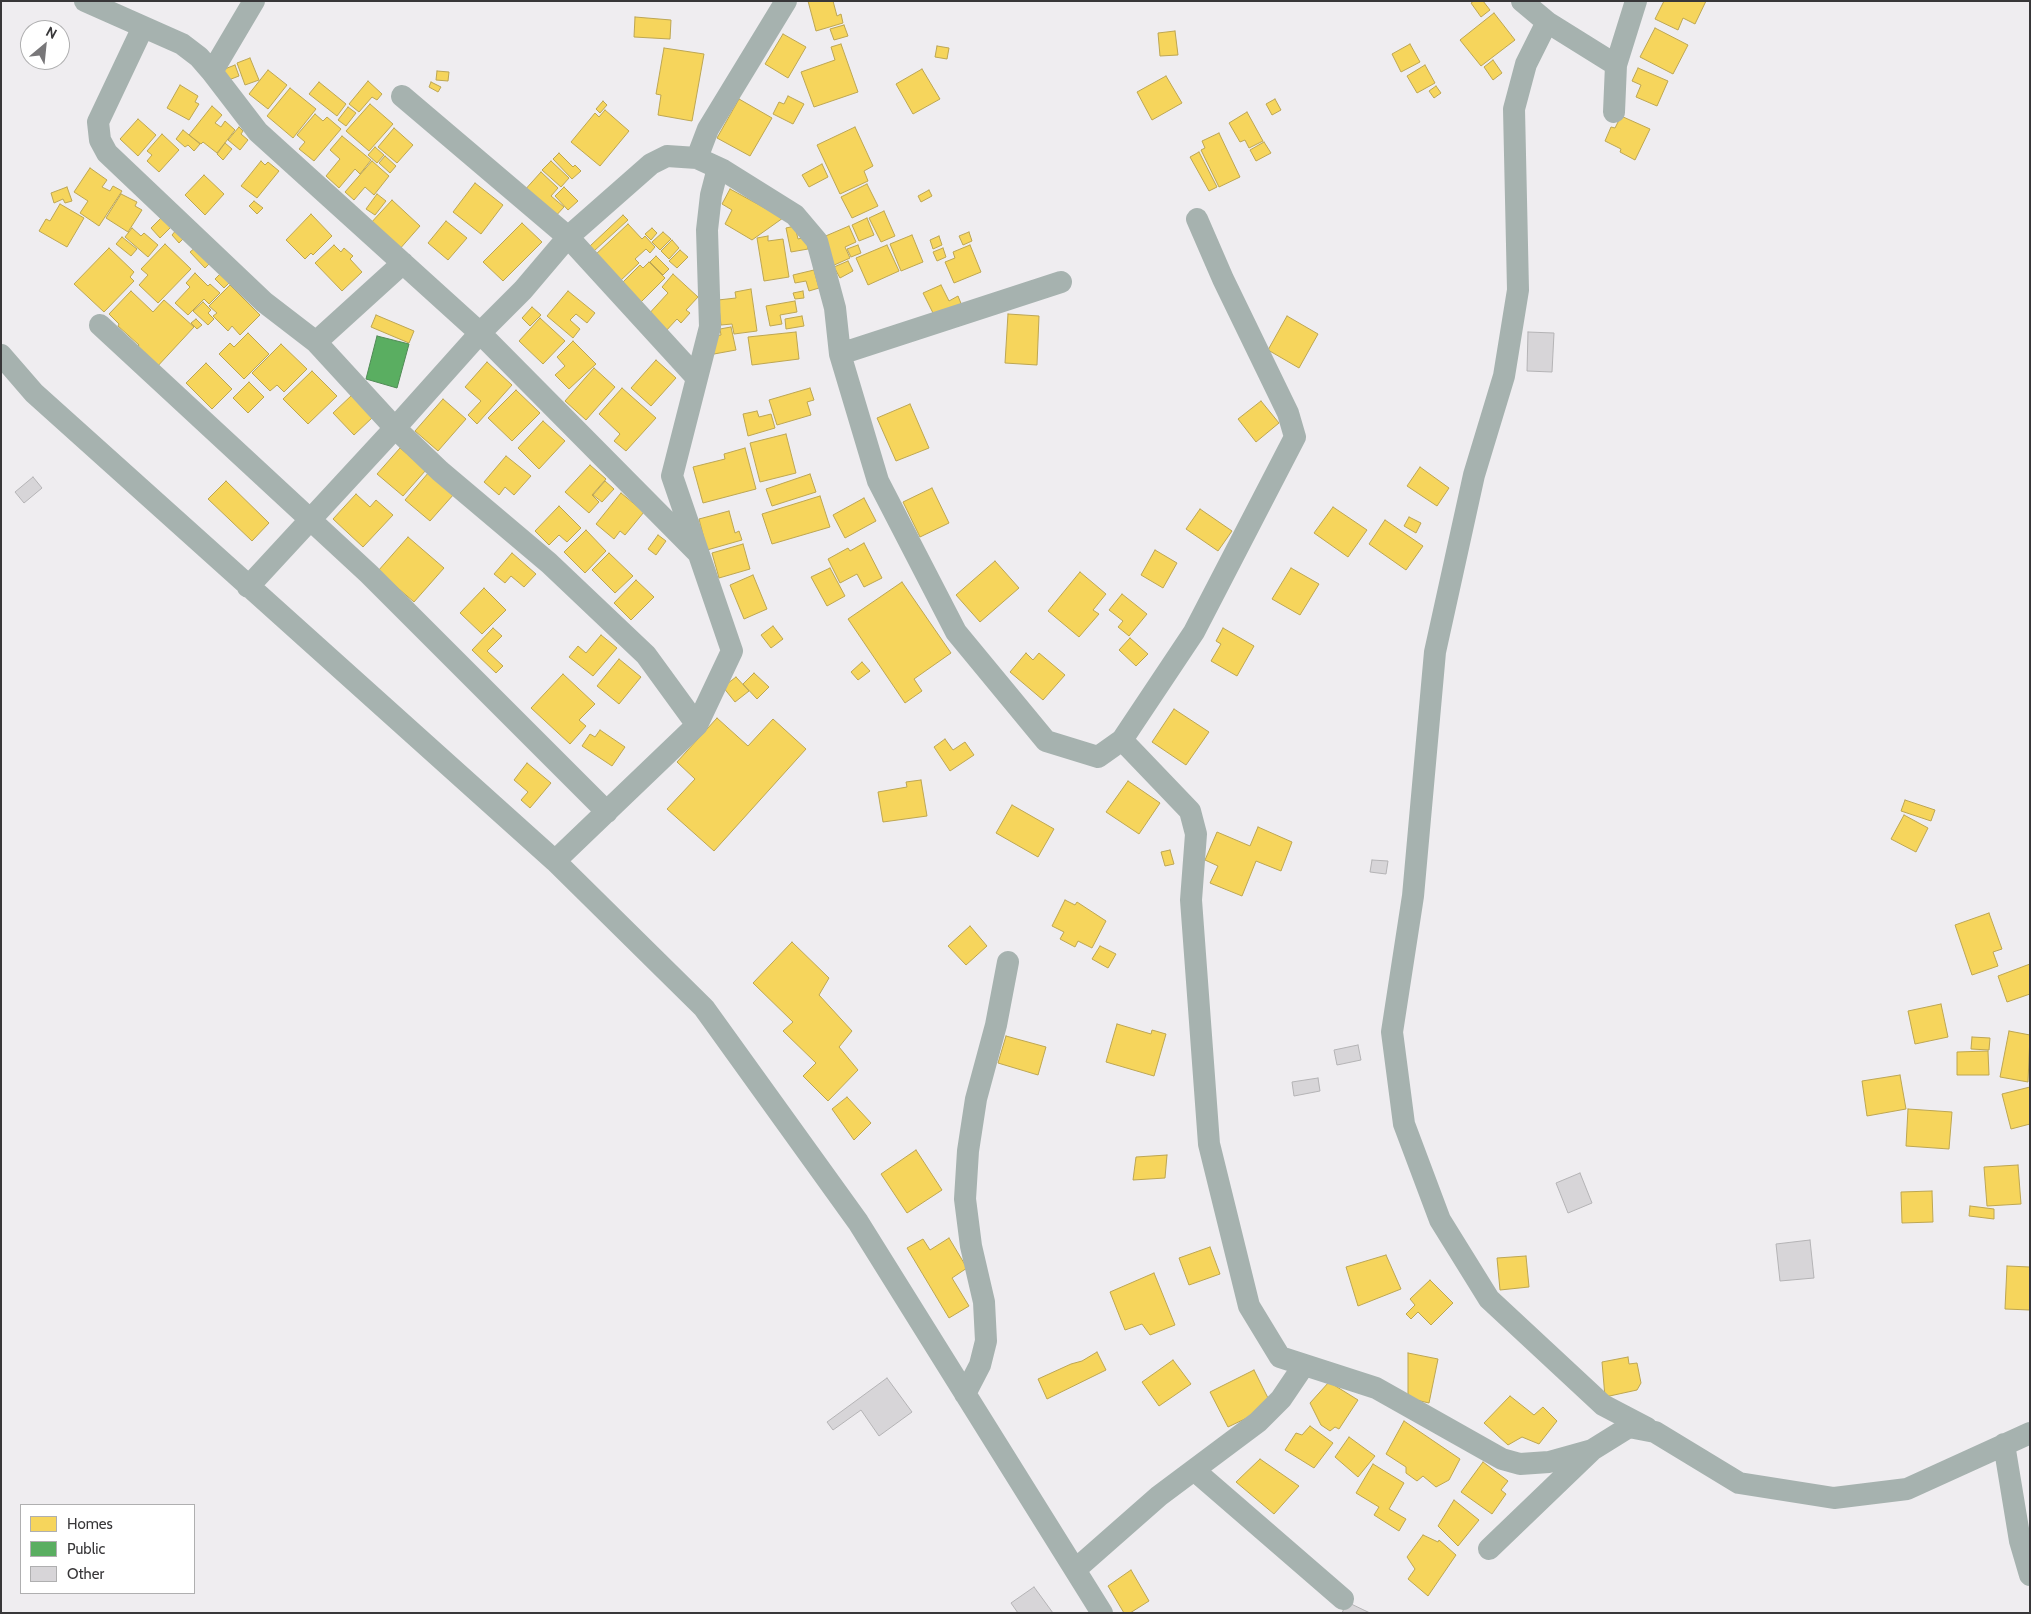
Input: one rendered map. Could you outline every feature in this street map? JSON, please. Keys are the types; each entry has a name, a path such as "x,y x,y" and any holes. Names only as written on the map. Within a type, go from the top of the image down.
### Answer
{"street":[{"path":"85,1 182,44 212,72 258,132 480,333 698,552"},
{"path":"212,72 254,1"},
{"path":"697,158 708,129 786,1"},
{"path":"1522,1 1546,22 1616,64"},
{"path":"1614,112 1616,64 1636,1"},
{"path":"1546,22 1526,64 1514,109 1518,290 1504,376 1474,475 1436,652 1413,896 1392,1032 1404,1124 1440,1220 1489,1299 1603,1405 1654,1432 1739,1483 1834,1498 1907,1489 2030,1433"},
{"path":"143,27 98,122 100,140 107,154 264,302 316,342 395,428 447,477 548,563 646,655 697,725"},
{"path":"402,96 568,237 697,378"},
{"path":"248,587 480,333 523,290 568,237 651,164 667,156 697,158 718,168 795,215 817,241 835,308 840,354 878,481 956,632 1046,741 1098,757 1122,740 1194,632 1294,437 1288,413 1223,279 1197,219"},
{"path":"555,861 697,725 732,651 672,476 710,327 707,230 711,195 718,168"},
{"path":"316,342 403,263"},
{"path":"840,354 1061,282"},
{"path":"100,326 309,521 369,574 607,812"},
{"path":"1,355 34,393 555,861 704,1008 858,1222 1102,1613"},
{"path":"1122,740 1190,811 1196,834 1191,900 1210,1144 1249,1306 1280,1357 1376,1388 1435,1422 1520,1464 1549,1462 1592,1450"},
{"path":"965,1394 980,1366 986,1341 984,1302 971,1246 965,1199 968,1152 976,1099 996,1025 1008,962"},
{"path":"1076,1569 1194,1470 1258,1422 1281,1399 1304,1364"},
{"path":"1489,1549 1592,1450 1629,1427 1654,1432"},
{"path":"2004,1444 2020,1541 2030,1575"},
{"path":"1194,1470 1343,1599"}],"building: Homes":[{"path":"808,1 833,1 837,16 841,14 843,23 816,31"},
{"path":"1483,1 1490,10 1481,17 1471,3"},
{"path":"1664,1 1706,1 1695,24 1683,18 1678,30 1655,19"},
{"path":"1494,13 1515,40 1481,66 1460,40"},
{"path":"635,17 671,20 670,39 634,37"},
{"path":"844,25 848,36 834,40 830,29"},
{"path":"1655,28 1688,45 1673,74 1640,57"},
{"path":"1175,31 1178,55 1160,56 1158,33"},
{"path":"783,34 806,47 788,78 765,64"},
{"path":"841,44 858,92 814,107 801,72 835,60 831,47"},
{"path":"1410,44 1420,62 1401,72 1392,54"},
{"path":"937,46 949,48 947,59 935,57"},
{"path":"664,48 704,54 692,121 658,115 661,95 656,94"},
{"path":"250,58 259,80 245,85 237,63"},
{"path":"1493,60 1502,73 1493,80 1484,67"},
{"path":"235,65 239,76 226,81 222,70"},
{"path":"1425,65 1435,83 1417,93 1407,76"},
{"path":"1638,68 1668,81 1657,106 1636,97 1641,85 1632,81"},
{"path":"922,69 940,99 913,114 896,84"},
{"path":"268,70 287,85 268,109 249,94"},
{"path":"437,71 449,72 448,81 436,80"},
{"path":"1166,76 1182,103 1152,120 1137,92"},
{"path":"368,81 382,94 377,100 372,97 359,112 349,104"},
{"path":"319,82 346,104 337,116 309,94"},
{"path":"431,82 441,87 438,92 429,87"},
{"path":"180,85 198,96 195,102 199,104 189,120 167,108"},
{"path":"1436,86 1441,93 1434,98 1429,91"},
{"path":"290,88 316,109 293,138 267,116"},
{"path":"788,96 804,104 793,124 773,114 779,102 784,104"},
{"path":"739,99 772,118 750,156 717,138"},
{"path":"1275,99 1281,110 1272,115 1266,104"},
{"path":"603,101 607,105 600,113 596,109"},
{"path":"370,104 393,124 369,151 346,131"},
{"path":"212,106 222,115 215,123 221,127 225,121 235,130 217,153 203,142 201,144 189,135"},
{"path":"348,107 356,113 346,126 338,120"},
{"path":"605,110 629,131 600,166 571,142 595,113 599,117"},
{"path":"1247,112 1263,141 1249,148 1245,140 1240,142 1229,123"},
{"path":"315,114 323,121 327,117 341,129 314,161 299,149 305,142 297,135"},
{"path":"1621,116 1650,129 1635,160 1620,152 1621,149 1605,141 1611,127 1615,128"},
{"path":"138,119 156,135 138,156 120,139"},
{"path":"239,127 243,131 241,134 248,140 240,150 228,140"},
{"path":"855,127 873,166 864,171 868,181 840,194 817,145"},
{"path":"394,128 413,145 397,163 378,147"},
{"path":"183,130 200,144 194,151 188,145 185,147 176,139"},
{"path":"1219,133 1240,177 1219,187 1201,150 1205,148 1202,141"},
{"path":"162,134 179,150 159,172 147,161 152,155 147,151"},
{"path":"342,136 371,160 360,174 355,169 339,188 326,176 340,159 330,150"},
{"path":"1264,142 1271,153 1256,161 1250,150"},
{"path":"225,143 232,149 223,160 217,154"},
{"path":"375,147 384,155 377,163 368,155"},
{"path":"1199,152 1217,187 1209,191 1190,157"},
{"path":"559,153 573,167 575,165 581,171 572,179 553,159"},
{"path":"385,156 396,166 390,173 379,163"},
{"path":"261,161 265,165 268,162 279,171 257,198 241,186"},
{"path":"372,161 389,176 374,195 365,187 354,200 345,192"},
{"path":"551,161 569,178 561,187 542,170"},
{"path":"822,164 828,177 809,187 802,175"},
{"path":"90,168 107,180 102,187 110,191 113,186 122,191 99,226 80,213 88,201 74,192"},
{"path":"541,172 558,188 551,196 564,207 553,219 523,192"},
{"path":"204,175 224,194 205,215 185,195"},
{"path":"475,183 503,205 481,234 453,212"},
{"path":"867,184 878,206 852,218 841,197"},
{"path":"67,187 72,201 65,203 63,199 54,203 51,193"},
{"path":"564,187 578,201 568,210 555,196"},
{"path":"730,189 783,218 752,240 725,224 732,210 722,204"},
{"path":"929,190 932,196 921,202 918,196"},
{"path":"121,194 137,202 135,206 142,210 128,232 106,218"},
{"path":"377,194 386,201 375,215 366,209"},
{"path":"392,200 420,226 398,251 369,225"},
{"path":"254,201 263,208 257,214 249,206"},
{"path":"60,204 84,218 67,247 39,231 46,219 50,221"},
{"path":"884,211 895,236 881,242 869,218"},
{"path":"311,214 332,236 313,255 311,253 305,259 286,240"},
{"path":"623,215 628,220 594,251 590,246"},
{"path":"162,217 171,227 160,238 151,228"},
{"path":"867,218 874,235 859,241 852,225"},
{"path":"446,221 467,238 448,260 428,243"},
{"path":"522,223 542,242 503,281 483,262"},
{"path":"628,224 642,239 645,236 655,247 650,253 646,249 635,259 639,263 619,282 594,256"},
{"path":"795,226 798,239 806,237 808,249 791,252 786,228"},
{"path":"849,226 856,242 845,247 850,258 832,266 821,238"},
{"path":"132,228 141,236 144,233 158,245 148,257 125,237"},
{"path":"652,228 657,233 651,240 645,234"},
{"path":"177,229 185,237 179,243 172,235"},
{"path":"663,232 671,239 660,250 652,242"},
{"path":"969,232 972,241 963,245 959,236"},
{"path":"912,235 923,262 901,271 890,244"},
{"path":"768,236 768,241 783,239 789,277 764,281 757,238"},
{"path":"939,236 942,245 933,249 930,240"},
{"path":"122,237 137,249 131,256 116,244"},
{"path":"672,240 679,248 669,259 661,251"},
{"path":"165,244 191,269 158,303 139,285 148,275 141,269"},
{"path":"334,245 341,252 344,248 353,256 350,259 362,272 342,291 315,263"},
{"path":"858,245 861,253 851,257 847,249"},
{"path":"887,245 899,271 868,285 856,258"},
{"path":"970,245 981,272 954,283 945,262 955,258 953,252"},
{"path":"196,247 210,263 205,268 190,252"},
{"path":"109,248 134,272 130,277 134,281 104,312 74,284"},
{"path":"943,248 946,257 937,261 933,252"},
{"path":"680,250 688,257 677,268 669,261"},
{"path":"656,256 669,269 663,275 650,262"},
{"path":"848,261 853,271 840,278 834,267"},
{"path":"649,262 665,278 641,302 622,283 640,265 643,268"},
{"path":"814,270 819,288 809,291 806,281 795,283 793,275"},
{"path":"195,273 208,286 210,284 220,293 209,304 204,299 188,315 175,303 190,287 186,283"},
{"path":"221,273 230,282 224,288 215,279"},
{"path":"673,274 698,297 686,310 690,313 681,323 677,319 664,333 646,317 668,293 662,287"},
{"path":"230,285 260,315 240,335 232,326 228,331 213,316 217,313 209,306"},
{"path":"941,285 949,301 958,296 962,306 936,319 923,293"},
{"path":"751,289 757,331 734,334 732,324 721,325 718,300 736,298 735,292"},
{"path":"131,291 153,312 164,300 194,327 155,369 135,350 139,345 118,326 119,324 109,314"},
{"path":"568,291 595,313 587,323 576,314 570,320 580,329 573,338 547,316"},
{"path":"803,291 804,298 795,299 793,293"},
{"path":"795,301 797,312 780,315 782,324 770,326 766,306"},
{"path":"203,302 211,310 208,313 214,319 208,325 193,311"},
{"path":"532,307 541,315 530,326 522,318"},
{"path":"1008,314 1039,316 1037,365 1005,363"},
{"path":"376,315 414,331 409,343 371,327"},
{"path":"802,316 804,326 786,329 785,319"},
{"path":"1287,316 1318,334 1299,368 1268,350"},
{"path":"540,318 565,341 543,364 519,341"},
{"path":"196,319 202,325 197,329 191,323"},
{"path":"731,327 736,350 714,354 710,337 721,335 720,329"},
{"path":"796,332 799,359 752,365 748,337"},
{"path":"248,333 269,354 244,379 219,354 230,343 234,347"},
{"path":"573,341 596,364 569,389 555,375 565,366 557,357"},
{"path":"281,344 307,369 284,392 277,385 270,391 252,373"},
{"path":"656,360 676,378 651,406 631,388"},
{"path":"487,362 512,385 477,424 468,415 481,401 465,387"},
{"path":"206,363 232,389 212,409 186,383"},
{"path":"594,368 615,387 586,420 565,401"},
{"path":"312,371 337,396 308,424 283,399"},
{"path":"249,382 264,397 248,413 233,398"},
{"path":"622,388 656,418 626,451 614,441 620,434 599,414"},
{"path":"810,388 814,400 807,402 811,415 777,425 769,400"},
{"path":"516,390 540,413 512,441 488,418"},
{"path":"352,395 373,417 354,435 333,413"},
{"path":"443,399 466,419 438,451 415,431"},
{"path":"1261,401 1279,423 1256,442 1238,419"},
{"path":"910,404 929,448 896,461 877,418"},
{"path":"757,411 759,417 771,414 775,428 748,436 743,414"},
{"path":"543,421 565,441 539,469 518,448"},
{"path":"786,434 796,473 760,482 750,443"},
{"path":"400,448 426,470 403,496 377,474"},
{"path":"745,448 756,489 703,503 693,467 725,459 724,454"},
{"path":"506,456 531,476 514,495 505,487 499,495 484,482"},
{"path":"590,465 606,479 592,495 599,502 589,513 565,492"},
{"path":"1420,467 1449,488 1437,506 1407,486"},
{"path":"429,472 454,494 430,521 405,500"},
{"path":"810,474 816,492 772,506 766,489"},
{"path":"226,481 269,523 252,541 208,499"},
{"path":"605,481 614,489 602,502 593,495"},
{"path":"932,488 949,523 920,537 903,502"},
{"path":"621,493 644,512 625,535 620,531 614,539 596,524"},
{"path":"356,494 370,507 376,500 393,515 363,547 333,519"},
{"path":"820,496 830,527 772,544 762,514"},
{"path":"864,498 876,521 845,538 833,515"},
{"path":"559,506 581,528 567,542 559,535 549,545 535,531"},
{"path":"1333,507 1367,530 1348,557 1314,533"},
{"path":"1200,509 1232,531 1218,551 1186,529"},
{"path":"729,511 735,533 739,531 742,540 707,550 699,519"},
{"path":"1409,517 1421,523 1416,533 1404,526"},
{"path":"1385,520 1423,546 1406,570 1369,544"},
{"path":"586,530 606,551 585,573 564,552"},
{"path":"658,535 666,541 656,555 648,549"},
{"path":"408,537 444,568 414,602 378,571"},
{"path":"864,543 882,578 864,587 857,574 840,583 828,559 848,548 850,551"},
{"path":"743,544 750,569 719,578 712,553"},
{"path":"1155,550 1177,563 1163,588 1141,575"},
{"path":"512,553 536,574 524,587 511,576 505,583 494,574"},
{"path":"609,553 633,576 615,593 592,570"},
{"path":"995,561 1019,588 980,622 956,595"},
{"path":"830,568 845,596 827,606 811,577"},
{"path":"1291,568 1319,584 1300,615 1272,599"},
{"path":"1080,572 1106,594 1093,610 1099,614 1079,637 1048,611"},
{"path":"753,575 767,609 744,619 730,585"},
{"path":"636,580 654,597 631,620 614,603"},
{"path":"902,582 951,653 914,679 922,691 905,703 848,619"},
{"path":"484,588 506,610 482,634 460,613"},
{"path":"1122,594 1147,614 1129,636 1118,627 1123,621 1109,610"},
{"path":"773,626 783,639 771,648 761,635"},
{"path":"493,628 502,636 487,651 503,666 496,673 472,650"},
{"path":"1223,628 1254,646 1237,676 1211,661 1221,644 1216,641"},
{"path":"601,635 617,648 593,676 569,657 578,646 586,653"},
{"path":"1130,638 1148,654 1136,666 1119,650"},
{"path":"1026,653 1033,660 1039,653 1065,675 1043,700 1010,672"},
{"path":"619,659 641,677 619,704 597,686"},
{"path":"862,662 870,671 858,680 851,672"},
{"path":"754,673 769,687 757,699 743,684"},
{"path":"563,674 595,704 579,720 586,726 570,744 531,708"},
{"path":"736,677 749,691 735,702 723,687"},
{"path":"1174,709 1209,732 1186,765 1152,742"},
{"path":"717,718 748,746 773,719 806,749 714,851 667,809 695,779 677,762"},
{"path":"600,730 625,747 612,766 582,746 590,734 595,737"},
{"path":"945,739 953,750 965,742 974,755 950,771 934,747"},
{"path":"527,763 551,783 530,808 521,800 528,792 514,780"},
{"path":"921,780 927,816 883,822 878,792 907,787 906,782"},
{"path":"1128,781 1160,803 1139,834 1106,812"},
{"path":"1905,800 1935,810 1931,821 1901,811"},
{"path":"1012,805 1054,829 1038,857 996,833"},
{"path":"1904,815 1928,828 1916,852 1891,839"},
{"path":"1258,827 1292,842 1281,871 1256,861 1242,896 1210,883 1218,866 1205,860 1217,832 1250,846"},
{"path":"1170,850 1174,864 1165,866 1161,852"},
{"path":"1065,900 1075,905 1077,902 1106,921 1092,948 1078,941 1075,947 1060,939 1064,932 1052,926"},
{"path":"1989,913 2002,949 1993,952 1998,966 1972,975 1955,925"},
{"path":"970,926 987,946 966,965 948,946"},
{"path":"792,942 829,978 819,995 852,1031 839,1047 858,1070 828,1101 803,1076 816,1063 783,1031 793,1022 753,983"},
{"path":"1100,946 1116,954 1108,968 1092,959"},
{"path":"2030,964 2030,994 2007,1002 1998,976"},
{"path":"1941,1004 1948,1037 1915,1044 1908,1011"},
{"path":"1117,1024 1151,1034 1152,1030 1166,1034 1154,1076 1106,1062"},
{"path":"2009,1031 2030,1035 2028,1082 2000,1077"},
{"path":"1006,1036 1046,1047 1038,1075 998,1063"},
{"path":"1972,1037 1990,1038 1989,1050 1971,1049"},
{"path":"1988,1051 1989,1075 1957,1075 1957,1052"},
{"path":"1900,1075 1906,1109 1867,1116 1862,1081"},
{"path":"2030,1087 2030,1124 2011,1129 2002,1094"},
{"path":"847,1097 871,1123 854,1140 832,1109"},
{"path":"1908,1109 1952,1112 1949,1149 1906,1146"},
{"path":"916,1150 942,1190 907,1213 881,1174"},
{"path":"1167,1155 1165,1178 1133,1180 1136,1157"},
{"path":"2018,1165 2021,1204 1987,1206 1984,1167"},
{"path":"1932,1191 1933,1222 1902,1223 1901,1192"},
{"path":"1970,1206 1994,1209 1994,1219 1969,1216"},
{"path":"949,1238 967,1268 952,1278 969,1306 949,1318 907,1248 923,1239 930,1250"},
{"path":"1210,1247 1220,1274 1189,1285 1179,1258"},
{"path":"1386,1255 1401,1289 1358,1306 1346,1267"},
{"path":"1526,1256 1529,1287 1500,1290 1497,1258"},
{"path":"2007,1266 2030,1267 2030,1310 2005,1309"},
{"path":"1154,1273 1175,1325 1150,1335 1142,1324 1125,1330 1110,1292"},
{"path":"1430,1280 1453,1303 1431,1325 1418,1312 1411,1319 1406,1314 1415,1305 1410,1299"},
{"path":"1097,1352 1106,1370 1047,1399 1038,1379 1082,1361"},
{"path":"1408,1353 1438,1359 1429,1403 1408,1398"},
{"path":"1628,1357 1629,1364 1637,1363 1641,1383 1637,1390 1605,1397 1602,1362"},
{"path":"1173,1360 1191,1384 1159,1406 1142,1382"},
{"path":"1254,1370 1272,1406 1228,1427 1210,1392"},
{"path":"1329,1382 1358,1400 1339,1429 1335,1427 1330,1431 1321,1425 1310,1403"},
{"path":"1510,1396 1534,1415 1543,1407 1557,1421 1539,1444 1522,1437 1508,1445 1484,1423"},
{"path":"1404,1421 1460,1459 1449,1480 1436,1487 1423,1476 1417,1481 1406,1473 1406,1467 1386,1454"},
{"path":"1310,1426 1333,1443 1314,1468 1285,1450 1296,1433 1302,1435"},
{"path":"1349,1437 1375,1456 1358,1477 1335,1457"},
{"path":"1260,1459 1299,1486 1274,1514 1236,1482"},
{"path":"1483,1462 1508,1481 1501,1490 1506,1494 1492,1514 1461,1492"},
{"path":"1373,1464 1404,1483 1389,1509 1406,1519 1399,1531 1374,1515 1379,1507 1356,1493"},
{"path":"1454,1500 1479,1520 1458,1546 1438,1526"},
{"path":"1423,1535 1438,1542 1439,1540 1456,1555 1428,1596 1408,1579 1415,1569 1407,1557"},
{"path":"1131,1570 1149,1601 1130,1613 1124,1613 1108,1586"}],"building: Public":[{"path":"377,336 409,344 397,388 366,379"}],"building: Other":[{"path":"1528,332 1554,333 1552,372 1527,371"},
{"path":"33,477 42,488 24,503 15,492"},
{"path":"1372,860 1388,861 1386,874 1370,872"},
{"path":"1358,1045 1361,1060 1337,1065 1334,1050"},
{"path":"1318,1078 1320,1091 1294,1096 1292,1082"},
{"path":"1580,1173 1592,1203 1568,1213 1556,1183"},
{"path":"1810,1240 1814,1278 1780,1281 1776,1244"},
{"path":"887,1378 912,1412 879,1436 861,1410 833,1430 827,1422"},
{"path":"1034,1587 1053,1613 1018,1613 1011,1603"},
{"path":"1347,1602 1370,1613 1342,1613"}]}
